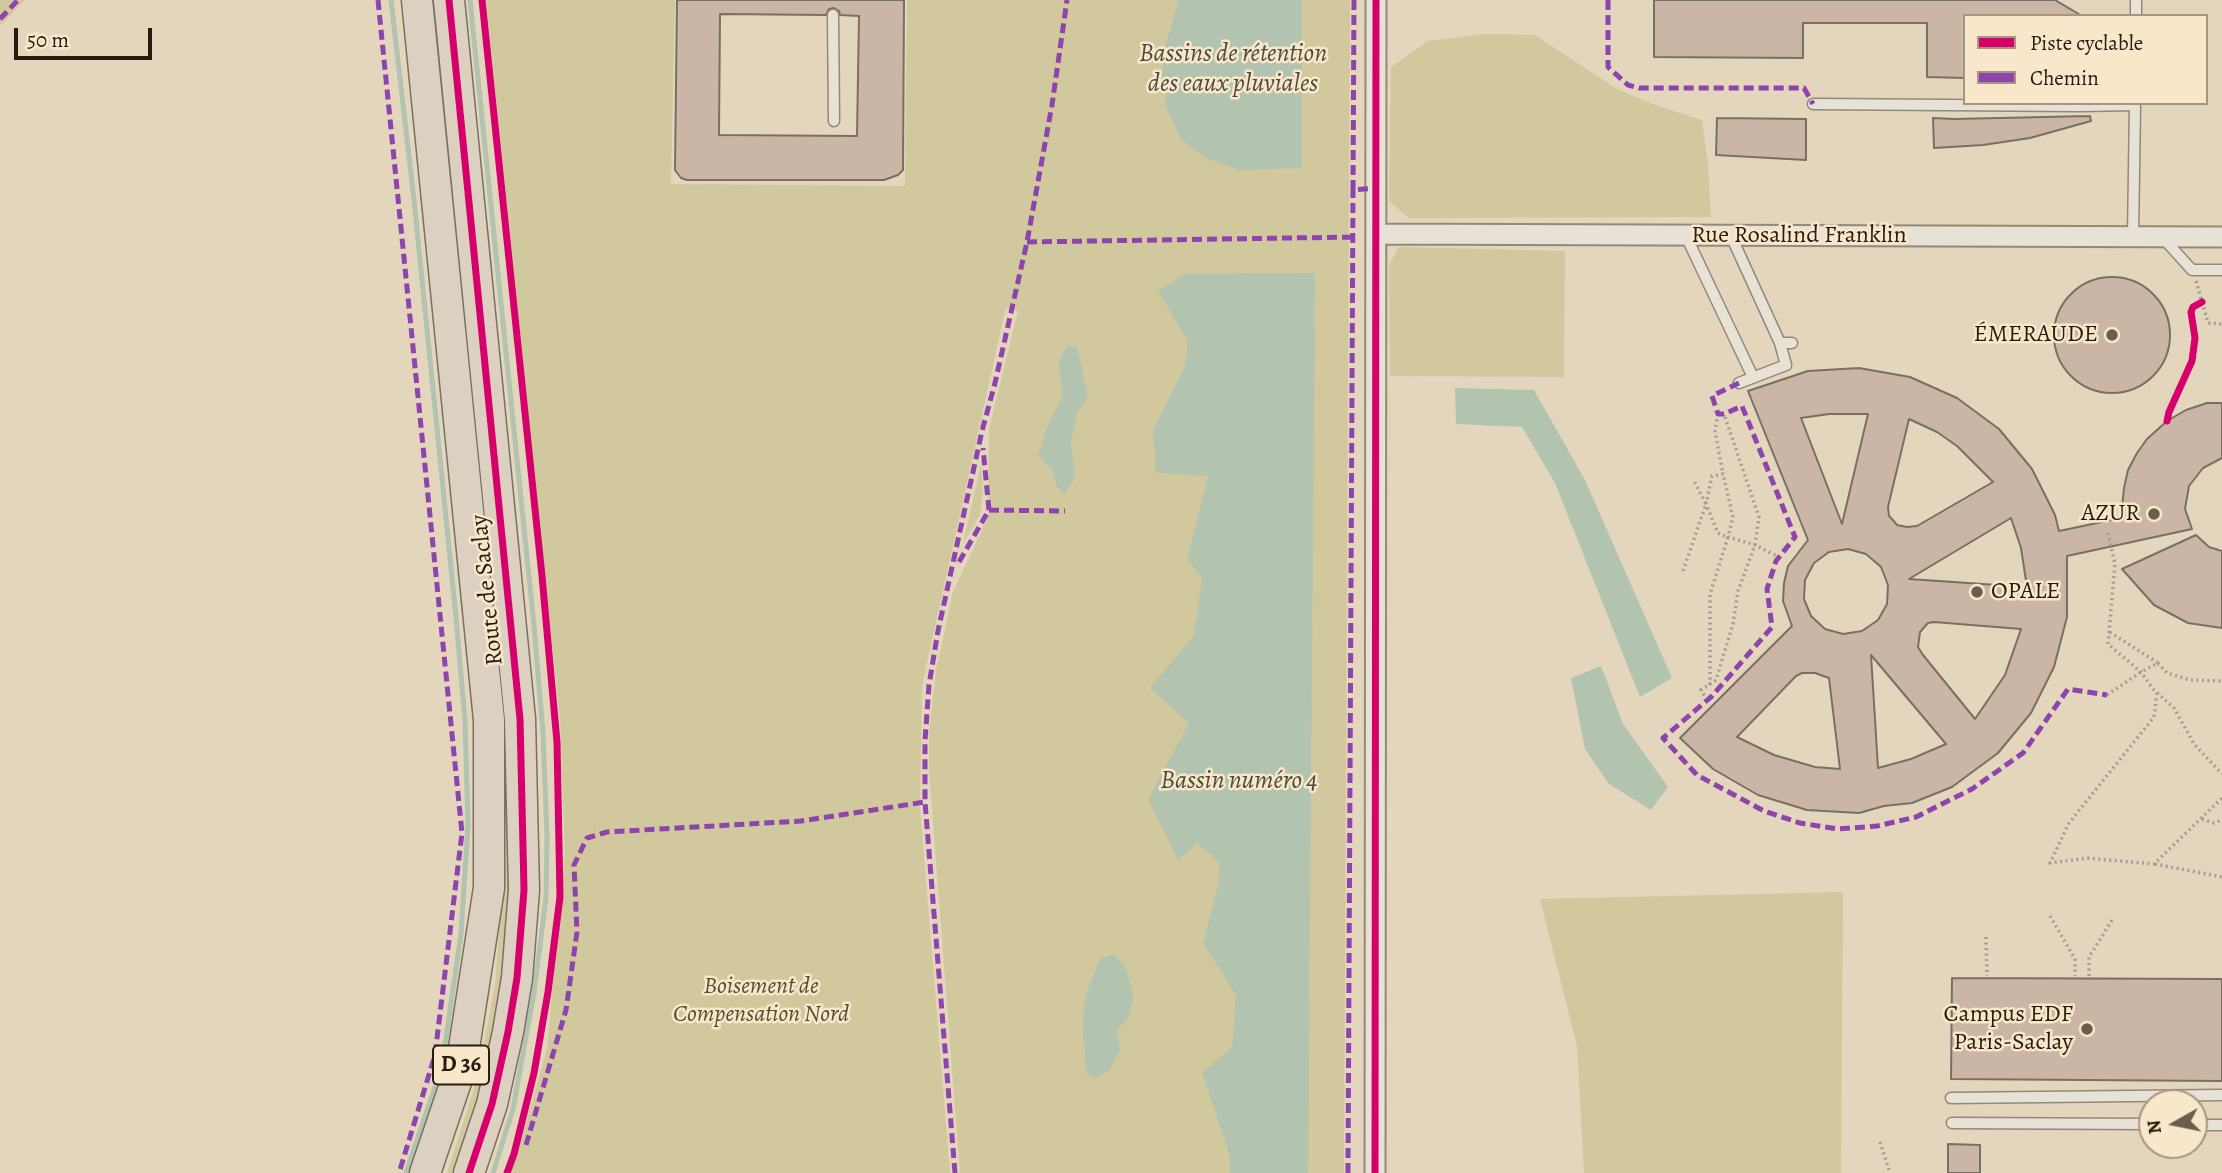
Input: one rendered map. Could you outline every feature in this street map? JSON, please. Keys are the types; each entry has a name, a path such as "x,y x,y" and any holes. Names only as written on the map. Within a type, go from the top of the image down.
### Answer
{"main road":[{"name":"Route de Saclay","path":"417,0 489,733 489,888 461,1067 425,1173"},
{"name":"Route de Saclay","path":"449,0 520,719 524,890 517,978 508,1031 492,1104 469,1173"}],"street":[{"path":"1375,1173 1376,0"},
{"name":"Rue Rosalind Franklin","path":"1376,234 2222,237"}],"lane":[{"path":"833,15 834,121"},
{"path":"1813,104 1963,104"},
{"path":"2133,237 2135,105"},
{"path":"1686,235 1751,373"},
{"path":"1731,235 1780,343 1786,365 1739,383"},
{"path":"2163,237 2192,270 2222,270"},
{"path":"1780,343 1792,343"},
{"path":"1951,1098 2222,1095"},
{"path":"1952,1123 2138,1124"}],"path":[{"path":"2192,270 2208,323 2222,324"},
{"path":"2193,307 2202,302"},
{"path":"1710,685 1710,594 1733,517 1715,431 1718,414"},
{"path":"1707,700 1701,690 1716,680 1733,624 1738,591 1755,545 1759,517 1724,414"},
{"path":"1684,570 1706,504 1712,476 1723,474"},
{"path":"1694,481 1718,533 1755,545 1779,557"},
{"path":"2108,533 2115,564 2108,644 2141,672 2157,694 2174,708 2194,744 2222,774"},
{"path":"2108,631 2158,663 2167,673 2185,679 2222,681"},
{"path":"2107,695 2158,663"},
{"path":"2157,694 2154,717 2069,823 2050,863 2087,858 2154,864 2222,877"},
{"path":"2154,864 2222,798"},
{"path":"2202,819 2214,822 2222,820"},
{"path":"2050,916 2075,959 2075,976"},
{"path":"2089,975 2089,957 2114,918"},
{"path":"1986,937 1987,976"},
{"path":"1880,1142 1890,1173"}],"green space":[{"path":"0,0 25,0 0,26"},
{"path":"428,0 438,0 504,658 514,859 500,1019 459,1173 447,1173 474,1089 484,1044 495,985 502,894"},
{"name":"Boisement de Compensation Nord","path":"486,0 675,0 671,184 905,186 907,0 1350,0 1344,1173 960,1173 929,770 929,731 936,671 953,592 988,517 989,429 1018,311 1006,307 922,685 920,807 950,1173 510,1173 547,1048 565,852 560,721"},
{"path":"1485,34 1535,35 1617,89 1702,120 1711,217 1409,218 1389,201 1391,67 1428,41"},
{"path":"1398,247 1565,251 1564,377 1390,376 1389,266"},
{"path":"981,464 983,490 980,515 963,544"},
{"path":"1843,892 1841,1173 1584,1173 1577,1046 1540,899"}],"water":[{"name":"Bassins de rétention des eaux pluviales","path":"1179,0 1302,0 1302,168 1239,170 1206,158 1181,139 1167,109 1162,75 1164,49"},
{"name":"Bassin numéro 4","path":"1315,273 1308,1173 1230,1173 1230,1156 1202,1073 1232,1047 1236,995 1203,943 1218,886 1220,863 1197,843 1178,860 1148,800 1189,723 1150,688 1194,635 1202,578 1187,559 1208,476 1156,473 1153,431 1185,366 1188,341 1158,291 1185,274"},
{"path":"1067,346 1077,347 1088,397 1077,412 1071,443 1075,478 1064,494 1057,487 1052,470 1038,455 1048,425 1063,395 1058,362"},
{"path":"1455,388 1534,390 1585,480 1672,678 1640,697 1555,483 1522,427 1456,424"},
{"path":"1601,666 1623,724 1668,787 1651,810 1609,784 1585,749 1571,678"},
{"path":"1113,954 1125,966 1134,996 1128,1018 1117,1030 1120,1050 1109,1071 1096,1078 1087,1075 1082,1023 1086,994 1100,959"}],"building":[{"path":"677,0 904,0 903,170 898,175 884,180 687,180 681,178 675,170","holes":["829,9 839,11 840,15 859,16 857,136 719,135 720,14 826,15"]},
{"path":"1654,0 2055,0 2079,14 1963,14 1963,78 1927,77 1927,23 1803,23 1803,58 1654,57"},
{"path":"2090,116 2091,121 2030,138 1934,148 1933,118"},
{"path":"1717,118 1806,119 1806,160 1716,155"},
{"name":"ÉMERAUDE","path":"2112,277 2134,281 2153,294 2166,313 2170,335 2166,357 2153,376 2134,389 2112,393 2090,389 2071,376 2058,357 2054,335 2058,313 2071,294 2090,281"},
{"name":"OPALE","path":"1859,368 1910,377 1957,398 1999,429 2032,469 2055,515 2059,531 2121,518 2128,470 2147,439 2167,421 2186,410 2207,403 2222,403 2222,458 2203,468 2189,486 2185,509 2192,529 2067,556 2067,617 2054,667 2031,713 1998,753 1952,787 1912,803 1884,806 1859,813 1807,810 1758,795 1713,769 1680,738 1792,626 1783,601 1784,583 1788,566 1808,540 1748,391 1808,371","holes":["1829,414 1868,414 1842,524 1801,418","1909,419 1937,432 1957,446 1993,482 1917,526 1897,525 1889,516 1888,507","2011,518 2021,548 2027,587 1909,579","1848,549 1866,554 1881,567 1888,585 1887,604 1878,620 1862,631 1843,634 1825,629 1811,616 1804,599 1805,580 1814,563 1829,552","1934,622 2021,629 2005,675 1975,719 1923,655 1918,647 1920,632 1928,623","1871,655 1946,744 1911,759 1878,768","1815,673 1829,678 1840,769 1815,767 1774,755 1737,737 1796,676"]},
{"path":"2196,535 2209,547 2222,551 2222,628 2188,623 2154,605 2122,569"},
{"name":"Campus EDF Paris-Saclay","path":"1952,978 2222,979 2222,1081 1951,1079"},
{"path":"1948,1144 1980,1145 1980,1173 1948,1173"}],"waterway":[{"path":"391,0 456,617 465,721 468,825 461,934 442,1066 406,1173"},
{"path":"470,0 534,626 543,733 547,837 546,898 534,993 513,1109 493,1173"}],"marked path":[{"path":"0,19 18,0"},
{"path":"378,0 462,833 435,1055 399,1173"},
{"path":"955,1173 925,802 929,685 938,631 982,431 1027,242 1052,105 1067,0"},
{"path":"1354,0 1353,190 1376,188"},
{"path":"1608,0 1608,67 1628,85 1639,88 1804,88 1813,104"},
{"path":"1348,1173 1353,190"},
{"path":"1027,242 1354,237"},
{"path":"1739,383 1712,396 1718,414 1742,406 1795,537 1776,561 1767,589 1772,627 1712,696 1663,738 1697,775 1764,811 1800,823 1838,829 1877,826 1916,817 1972,789 2023,753 2068,689 2107,695"},
{"path":"959,562 989,510 983,448"},
{"path":"989,510 1065,511"},
{"path":"526,1145 566,1010 577,932 574,865 587,838 607,832 801,821 925,802"}],"cycle path":[{"path":"449,0 520,719 524,890 517,978 508,1032 492,1104 469,1173"},
{"path":"482,0 557,742 560,897 534,1073 507,1173"},
{"path":"1375,1173 1376,0"},
{"path":"2167,421 2192,361 2195,338 2191,312 2193,307 2202,302"}],"place":[{"name":"ÉMERAUDE","path":"2112,335"},
{"name":"AZUR","path":"2154,514"},
{"name":"OPALE","path":"1977,592"},
{"name":"Campus EDF Paris-Saclay","path":"2087,1029"}]}
